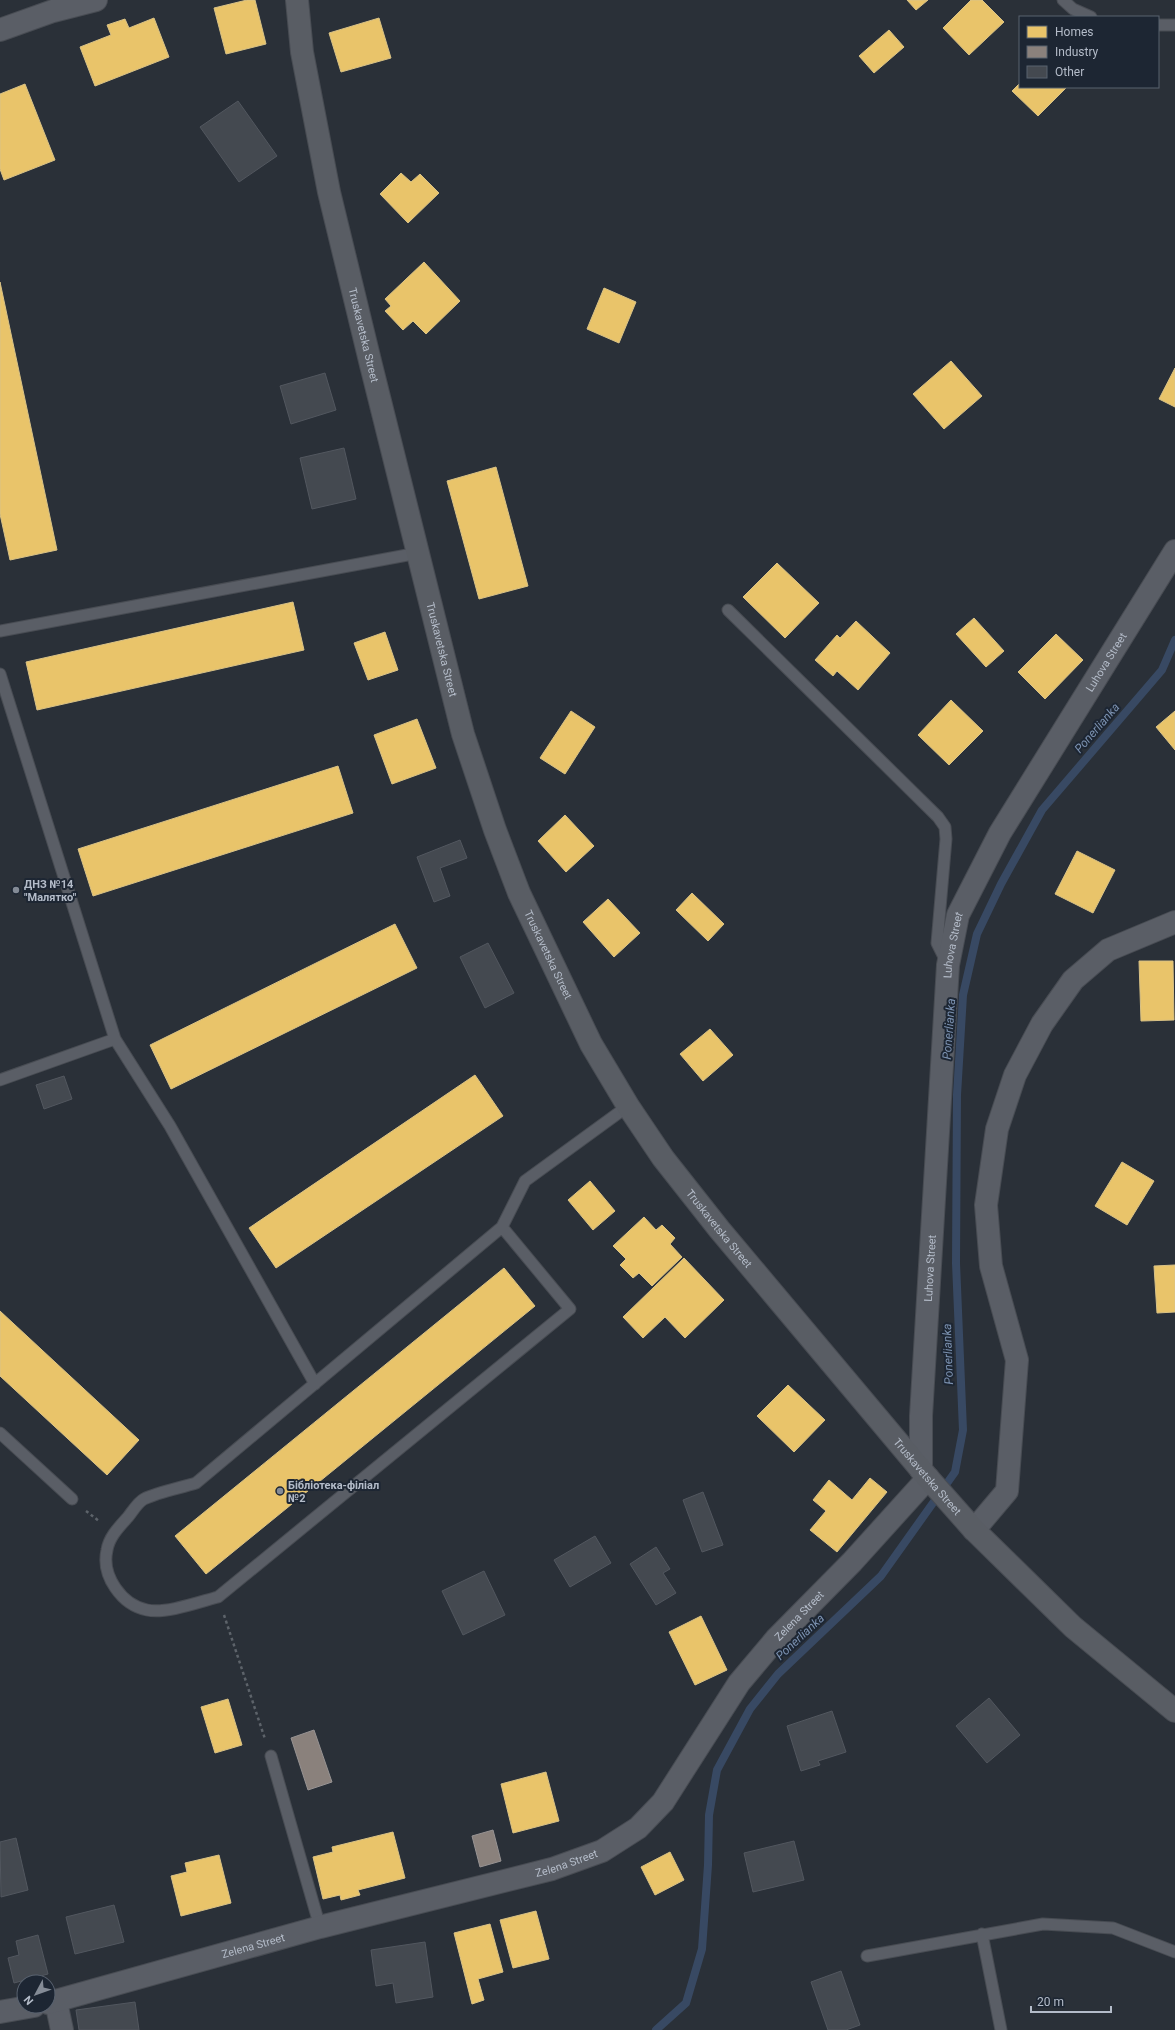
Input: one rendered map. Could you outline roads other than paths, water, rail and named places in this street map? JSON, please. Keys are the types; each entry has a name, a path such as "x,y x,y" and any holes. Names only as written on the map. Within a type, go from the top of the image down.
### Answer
{"main road":[{"name":"Truskavetska Street","path":"297,0 302,52 329,192 463,734 500,844 519,893 591,1044 628,1106 663,1158 719,1229 927,1477 974,1530 1073,1627 1175,1711"}],"street":[{"path":"0,30 53,11 96,0"},
{"name":"Luhova Street","path":"927,1477 921,1416 948,966 958,915 1000,832 1175,551"},
{"path":"974,1530 1007,1491 1017,1360 991,1266 986,1205 997,1129 1015,1075 1042,1024 1074,980 1108,950 1175,922"},
{"name":"Zelena Street","path":"56,2002 320,1927 552,1869 602,1851 638,1828 663,1802 744,1678 776,1639 852,1562 927,1477"},
{"path":"0,2012 16,2009"},
{"path":"56,2014 62,2030"}],"lane":[{"path":"1063,0 1073,9 1088,16"},
{"path":"1159,25 1175,26"},
{"path":"0,631 418,553"},
{"path":"728,610 938,817 945,827 946,839 936,942 948,966"},
{"path":"0,674 115,1039 170,1126 315,1384"},
{"path":"0,1080 115,1039"},
{"path":"502,1227 570,1309 218,1597 159,1611 146,1610 132,1605 123,1597 111,1582 107,1569 107,1550 114,1534 143,1500 196,1483 502,1227 526,1181 628,1106"},
{"path":"0,1433 72,1499"},
{"path":"271,1756 320,1927"},
{"path":"867,1956 1043,1924 1113,1928 1175,1952"},
{"path":"982,1934 1001,2030"}],"waterway":[{"name":"Ponerlianka","path":"656,2030 686,2003 702,1949 708,1865 709,1815 717,1770 750,1709 778,1674 881,1576 955,1472 963,1430 956,1263 957,1095 963,995 977,934 1001,884 1042,810 1162,670 1175,640"}],"place":[{"name":"ДНЗ №14 \"Малятко\"","path":"16,890"},
{"name":"Бібліотека-філіал №2","path":"280,1491"}]}
